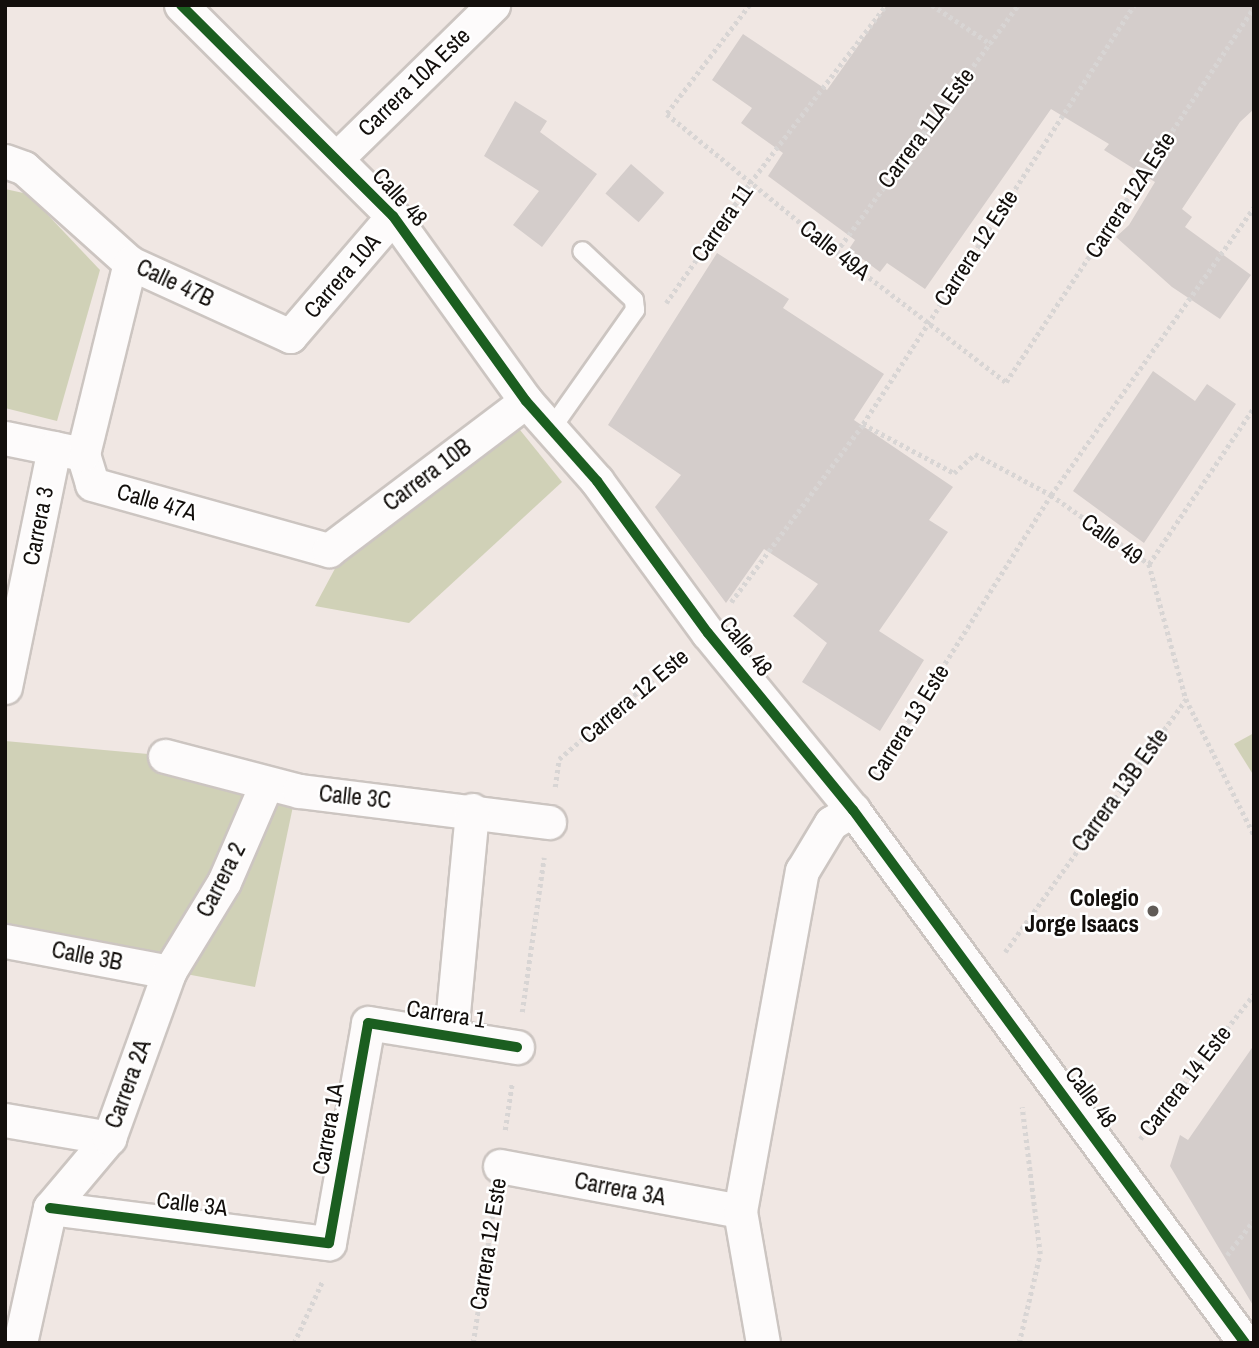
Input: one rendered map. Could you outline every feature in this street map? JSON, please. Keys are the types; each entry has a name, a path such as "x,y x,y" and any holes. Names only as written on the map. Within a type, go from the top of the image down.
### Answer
{"street":[{"name":"Calle 48","path":"181,5 393,216 526,401 597,481 708,633 853,810 1245,1343"},
{"name":"Carrera 10A Este","path":"336,159 493,5"},
{"name":"Calle 47B","path":"5,161 24,168 130,263 290,336"},
{"name":"Carrera 10A","path":"290,336 393,216"},
{"name":"Carrera 3","path":"5,687 68,451 130,263"},
{"name":"Carrera 10B","path":"329,550 526,401"},
{"path":"5,438 68,451"},
{"name":"Calle 47A","path":"68,451 92,484 329,550"},
{"name":"Calle 3C","path":"165,756 266,785 549,822"},
{"name":"Carrera 2","path":"169,972 223,882 266,785"},
{"path":"451,1034 472,810"},
{"path":"763,1343 740,1211 802,871 831,823 853,810"},
{"name":"Calle 3B","path":"5,941 169,972"},
{"name":"Carrera 2A","path":"20,1343 50,1208 109,1138 169,972"},
{"name":"Carrera 1","path":"368,1023 451,1034 517,1048"},
{"name":"Carrera 1A","path":"329,1243 368,1023"},
{"path":"5,1120 109,1138"},
{"name":"Carrera 3A","path":"500,1166 740,1211"},
{"name":"Calle 3A","path":"50,1208 329,1243"}],"lane":[{"path":"551,429 635,310 634,300 582,251"}],"path":[{"path":"932,5 991,44"},
{"path":"1149,564 1254,407"},
{"path":"1019,1343 1040,1254 1022,1105"},
{"path":"294,1343 321,1293 329,1243"}],"green space":[{"path":"5,189 28,194 100,270 57,421 5,408"},
{"path":"516,425 562,482 409,623 315,606 339,561"},
{"path":"1254,733 1254,776 1234,744"},
{"path":"5,741 159,755 296,792 255,987 5,940"}],"building":[{"path":"887,5 1254,5 1254,109 1240,122 1182,209 1192,217 1185,227 1251,275 1220,319 1172,287 1116,237 1129,225 1155,182 1104,150 1109,144 1051,109 925,289 887,263 880,272 849,249 855,240 768,176 783,153 741,123 752,108 712,80 743,34 827,90"},
{"path":"515,101 547,121 540,132 597,174 542,247 513,225 539,191 484,156"},
{"path":"631,164 664,193 639,222 605,193"},
{"path":"717,253 789,299 783,308 884,374 854,420 953,487 929,520 948,532 879,631 924,660 880,731 802,682 827,643 793,616 818,584 764,549 726,603 655,507 681,475 608,425"},
{"path":"1153,371 1195,401 1207,384 1236,404 1144,543 1073,491"},
{"path":"1254,1045 1254,1307 1170,1166 1180,1135 1188,1140"}],"cycle path":[{"path":"181,5 393,216 526,401 597,481 708,633 853,810 1245,1343"},
{"path":"50,1208 329,1243 368,1023 517,1047"}],"place":[{"name":"Colegio Jorge Isaacs","path":"1153,911"}]}
